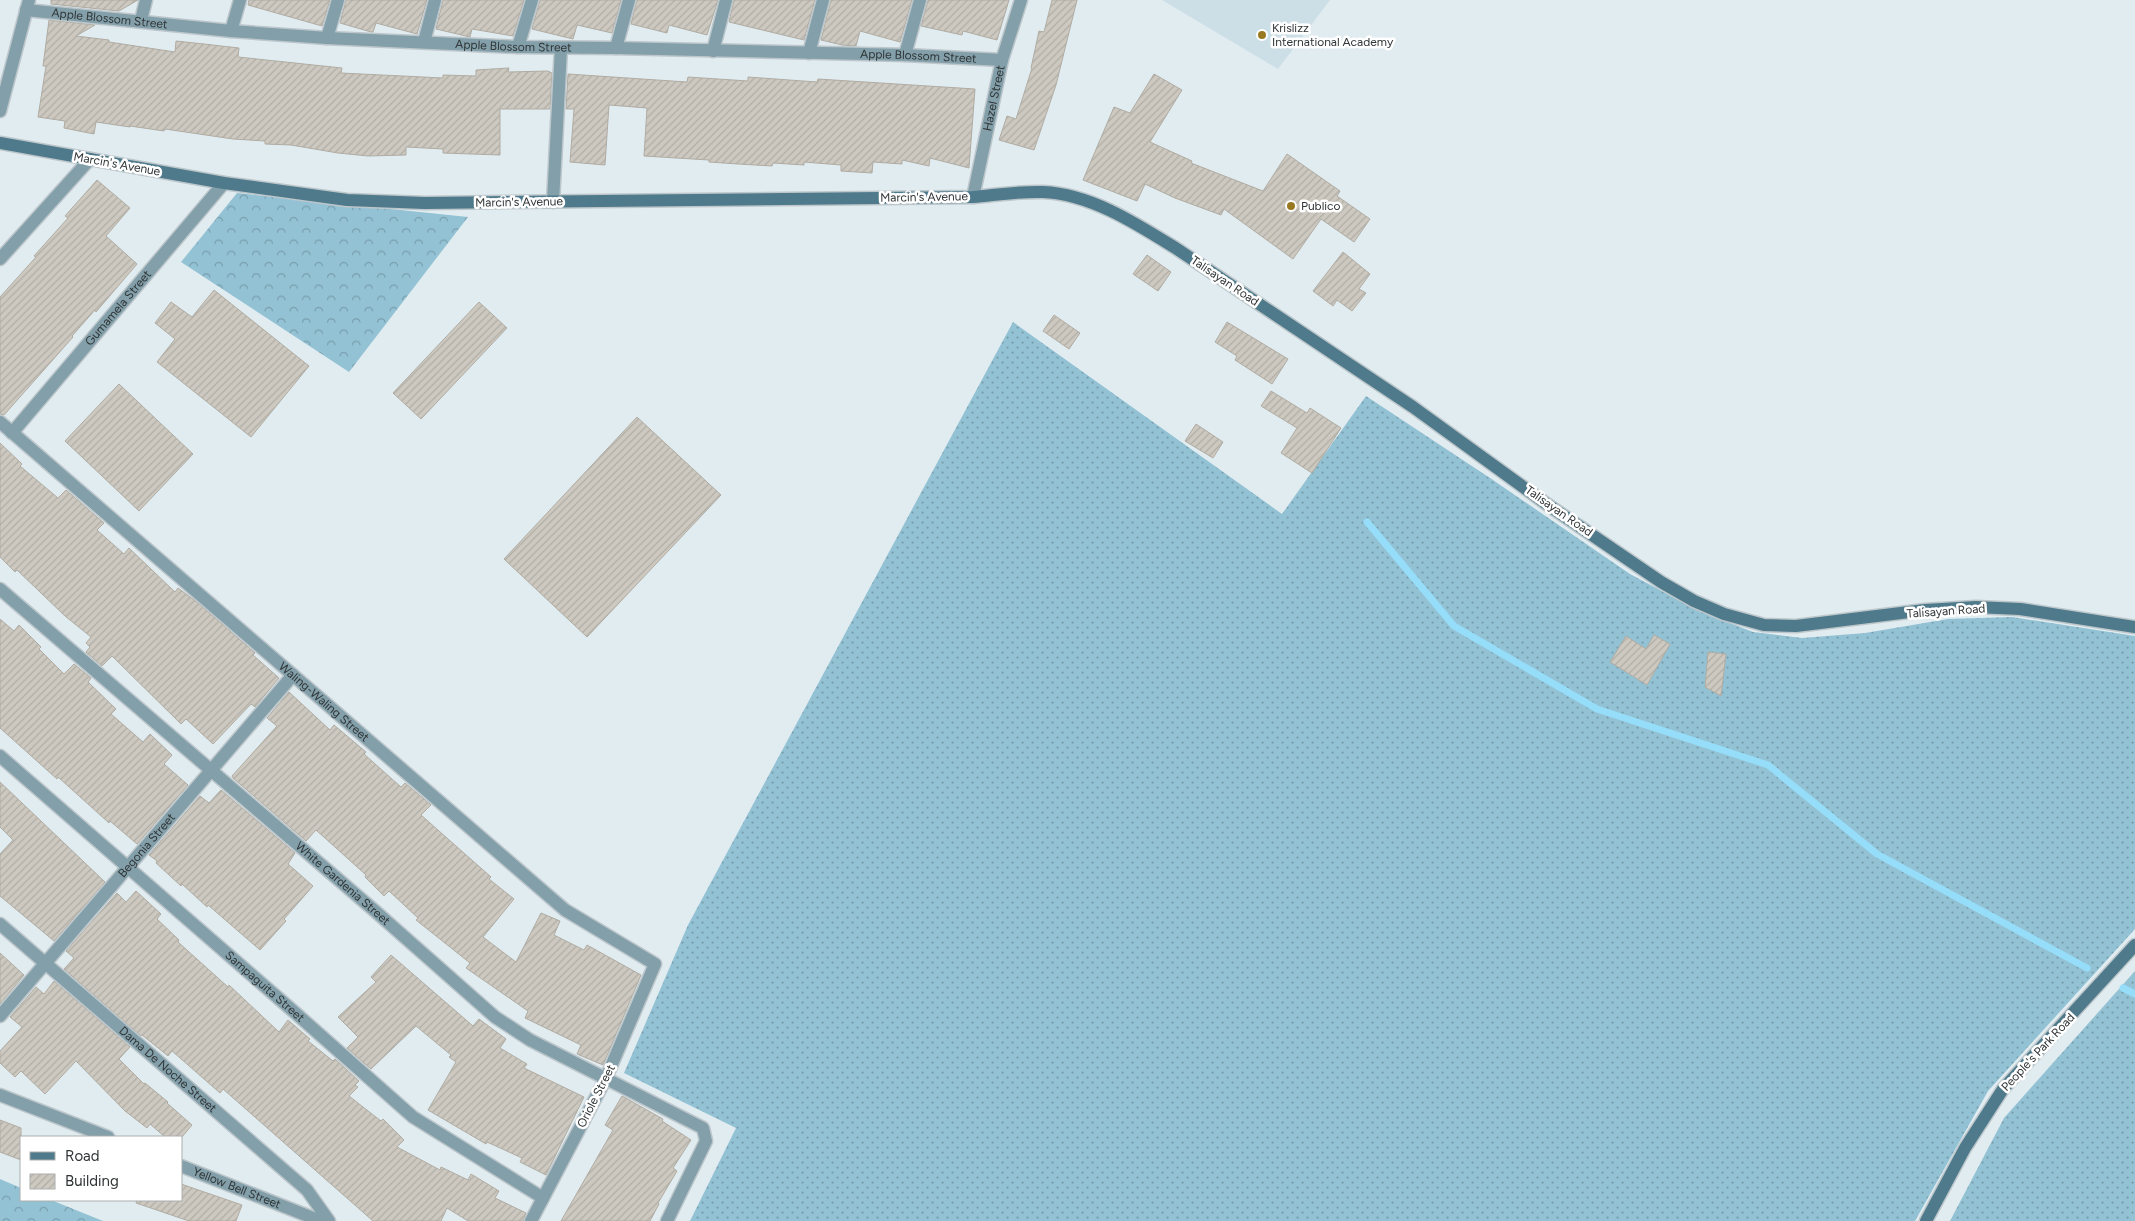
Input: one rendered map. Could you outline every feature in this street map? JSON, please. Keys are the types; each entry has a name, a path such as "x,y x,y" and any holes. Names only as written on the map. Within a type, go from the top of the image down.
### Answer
{"main road":[{"name":"Marcin's Avenue","path":"0,143 224,183 347,200 425,203 553,202 973,197 1043,192"},
{"name":"Talisayan Road","path":"1043,192 1090,203 1141,226 1413,407 1548,505 1661,582 1694,601 1724,614 1764,625 1796,626 1925,610 1976,607 2020,609 2135,627"},
{"name":"People's Park Road","path":"1926,1221 1965,1148 2003,1089 2135,946"}],"street":[{"path":"141,20 146,0"},
{"path":"231,31 240,0"},
{"path":"327,38 338,0"},
{"path":"424,42 435,0"},
{"path":"518,47 532,0"},
{"path":"616,48 629,0"},
{"path":"712,51 726,0"},
{"path":"809,53 823,0"},
{"path":"905,55 920,0"},
{"name":"Hazel Street","path":"973,197 1002,60 1021,0"},
{"path":"0,111 28,5"},
{"name":"Apple Blossom Street","path":"28,5 231,31 327,38 518,47 905,55 1002,60"},
{"path":"553,202 561,48"},
{"path":"0,260 90,159"},
{"name":"Gumamela Street","path":"12,433 224,183"},
{"name":"Waling-Waling Street","path":"0,422 565,910 651,961 654,964 654,968"},
{"name":"White Gardenia Street","path":"0,589 375,910 456,985 495,1017 530,1040 702,1126 706,1134 706,1142 667,1221"},
{"name":"Begonia Street","path":"0,1016 292,675"},
{"name":"Sampaguita Street","path":"0,756 413,1117 543,1198"},
{"name":"Dama De Noche Street","path":"0,924 307,1190 329,1221"},
{"name":"Oriole Street","path":"531,1221 606,1078 654,968"},
{"path":"0,1095 105,1136"},
{"name":"Yellow Bell Street","path":"182,1166 321,1221"}],"shaded area":[{"name":"Krislizz International Academy","path":"1162,0 1330,0 1278,69"}],"green space":[{"path":"237,193 468,217 349,372 181,262"},
{"path":"1013,322 1282,514 1366,396 1630,574 1699,611 1753,632 1802,638 1865,633 1948,619 2012,617 2135,636 2135,929 1988,1091 1915,1221 690,1221 736,1128 624,1073 688,925"},
{"path":"2135,971 2135,1221 1950,1221 2004,1118"},
{"path":"0,1179 20,1188 20,1201 53,1201 103,1221 0,1221"}],"building":[{"path":"51,0 138,0 119,11 51,4"},
{"path":"249,0 330,0 322,26 248,5"},
{"path":"346,0 427,0 417,34 376,23 373,32 371,32 340,23"},
{"path":"443,0 524,0 513,36 472,29 470,37 436,29"},
{"path":"540,0 621,0 612,33 577,25 573,39 532,29"},
{"path":"637,0 718,0 707,35 669,25 667,33 631,24"},
{"path":"734,0 815,0 804,40 729,22"},
{"path":"831,0 912,0 900,42 860,31 856,46 821,40"},
{"path":"928,0 1009,0 997,40 963,31 962,35 921,26"},
{"path":"1052,0 1077,0 1056,85 1034,150 999,140 1007,116 1016,119 1032,68 1039,31 1044,32"},
{"path":"49,20 95,25 76,36 109,40 109,42 175,52 176,41 239,48 238,57 342,68 341,73 443,78 443,75 476,76 476,70 509,68 508,72 548,71 552,73 550,109 500,109 500,155 443,153 443,149 406,147 406,155 368,156 291,145 265,144 265,141 233,139 165,129 164,131 96,122 94,134 64,128 65,121 38,117 46,66 43,66"},
{"path":"568,74 687,82 688,77 748,81 748,77 817,82 818,79 975,89 969,168 930,158 929,166 902,160 902,164 873,162 872,173 841,171 841,165 804,162 804,165 773,163 772,166 644,156 647,108 609,105 605,165 570,162 574,109 566,109"},
{"path":"1154,74 1182,90 1150,142 1192,161 1191,163 1263,191 1287,154 1340,191 1337,196 1370,219 1354,242 1321,219 1293,259 1224,209 1221,215 1175,198 1145,184 1137,201 1083,180 1114,107 1130,113"},
{"path":"97,180 130,208 106,236 137,264 4,415 0,414 0,297 36,257 34,256 68,218 65,216"},
{"path":"1343,252 1370,274 1359,289 1366,293 1352,311 1337,300 1333,306 1313,291"},
{"path":"1147,255 1171,272 1158,291 1133,274"},
{"path":"214,290 309,366 251,437 157,362 175,339 155,323 171,302 192,317"},
{"path":"479,302 507,328 421,419 393,393"},
{"path":"1054,315 1080,333 1069,349 1043,331"},
{"path":"1227,322 1288,359 1272,384 1235,360 1237,356 1215,342"},
{"path":"119,384 193,454 139,511 65,441"},
{"path":"1271,391 1307,413 1310,408 1341,428 1312,473 1281,453 1297,428 1261,406"},
{"path":"637,417 721,495 587,637 504,559"},
{"path":"1196,424 1223,442 1213,458 1185,441"},
{"path":"0,443 22,464 20,466 58,498 66,490 104,523 97,530 124,554 129,548 175,592 178,588 198,603 255,653 253,655 279,678 255,707 251,704 213,744 186,719 181,724 112,656 102,666 86,652 90,647 86,643 91,637 0,557"},
{"path":"0,619 14,631 19,625 41,647 39,649 64,674 74,664 91,678 88,682 116,709 111,714 143,742 150,734 172,755 164,764 188,785 137,844 110,821 109,823 58,777 57,779 0,728"},
{"path":"1654,635 1670,644 1647,685 1610,662 1626,636 1646,649"},
{"path":"1708,652 1726,654 1721,696 1705,687"},
{"path":"289,692 330,730 334,725 366,752 364,754 401,787 405,783 431,805 421,815 491,877 489,879 514,899 483,937 516,962 541,913 560,921 554,935 584,950 587,945 641,975 603,1065 577,1054 581,1045 525,1018 528,1011 466,968 470,963 416,920 418,918 389,891 384,896 365,877 366,875 316,830 306,841 233,778 232,776 277,726 267,718"},
{"path":"0,782 105,882 54,941 0,896 0,854 13,840 0,827"},
{"path":"221,790 295,853 288,864 313,886 284,919 286,921 260,950 182,884 181,886 149,855 200,796 209,803"},
{"path":"136,891 161,914 157,919 179,940 178,942 228,987 229,985 279,1032 288,1020 310,1039 308,1041 333,1061 335,1059 359,1081 355,1085 358,1087 349,1096 381,1121 383,1119 404,1140 397,1147 440,1170 441,1167 468,1180 471,1174 499,1191 495,1198 526,1213 523,1221 468,1221 447,1208 441,1221 373,1221 223,1089 220,1093 172,1051 168,1056 141,1036 64,969 74,958 66,951 117,893 126,902"},
{"path":"0,953 24,975 0,1004"},
{"path":"391,955 473,1026 479,1019 506,1039 500,1048 527,1064 524,1068 584,1097 546,1175 520,1162 522,1158 487,1142 486,1144 428,1110 456,1062 449,1057 451,1055 416,1026 371,1069 347,1048 358,1037 338,1017 376,982 371,977"},
{"path":"54,981 130,1047 119,1059 144,1084 168,1102 192,1125 182,1137 164,1136 150,1124 147,1128 125,1111 76,1061 45,1094 21,1071 15,1077 0,1063 0,1051 22,1027 10,1017 36,987 44,994"},
{"path":"622,1096 663,1119 662,1121 691,1140 673,1168 677,1171 658,1203 650,1221 561,1221 613,1130 605,1125"},
{"path":"0,1120 21,1128 20,1160 0,1152"},
{"path":"182,1184 242,1205 236,1221 189,1221 136,1203 137,1201 182,1201"}],"waterway":[{"path":"1367,522 1454,626 1597,709 1768,765 1877,854 2087,968"},
{"path":"2123,988 2135,994"}],"place":[{"name":"Krislizz International Academy","path":"1262,35"},
{"name":"Publico","path":"1291,206"}]}
